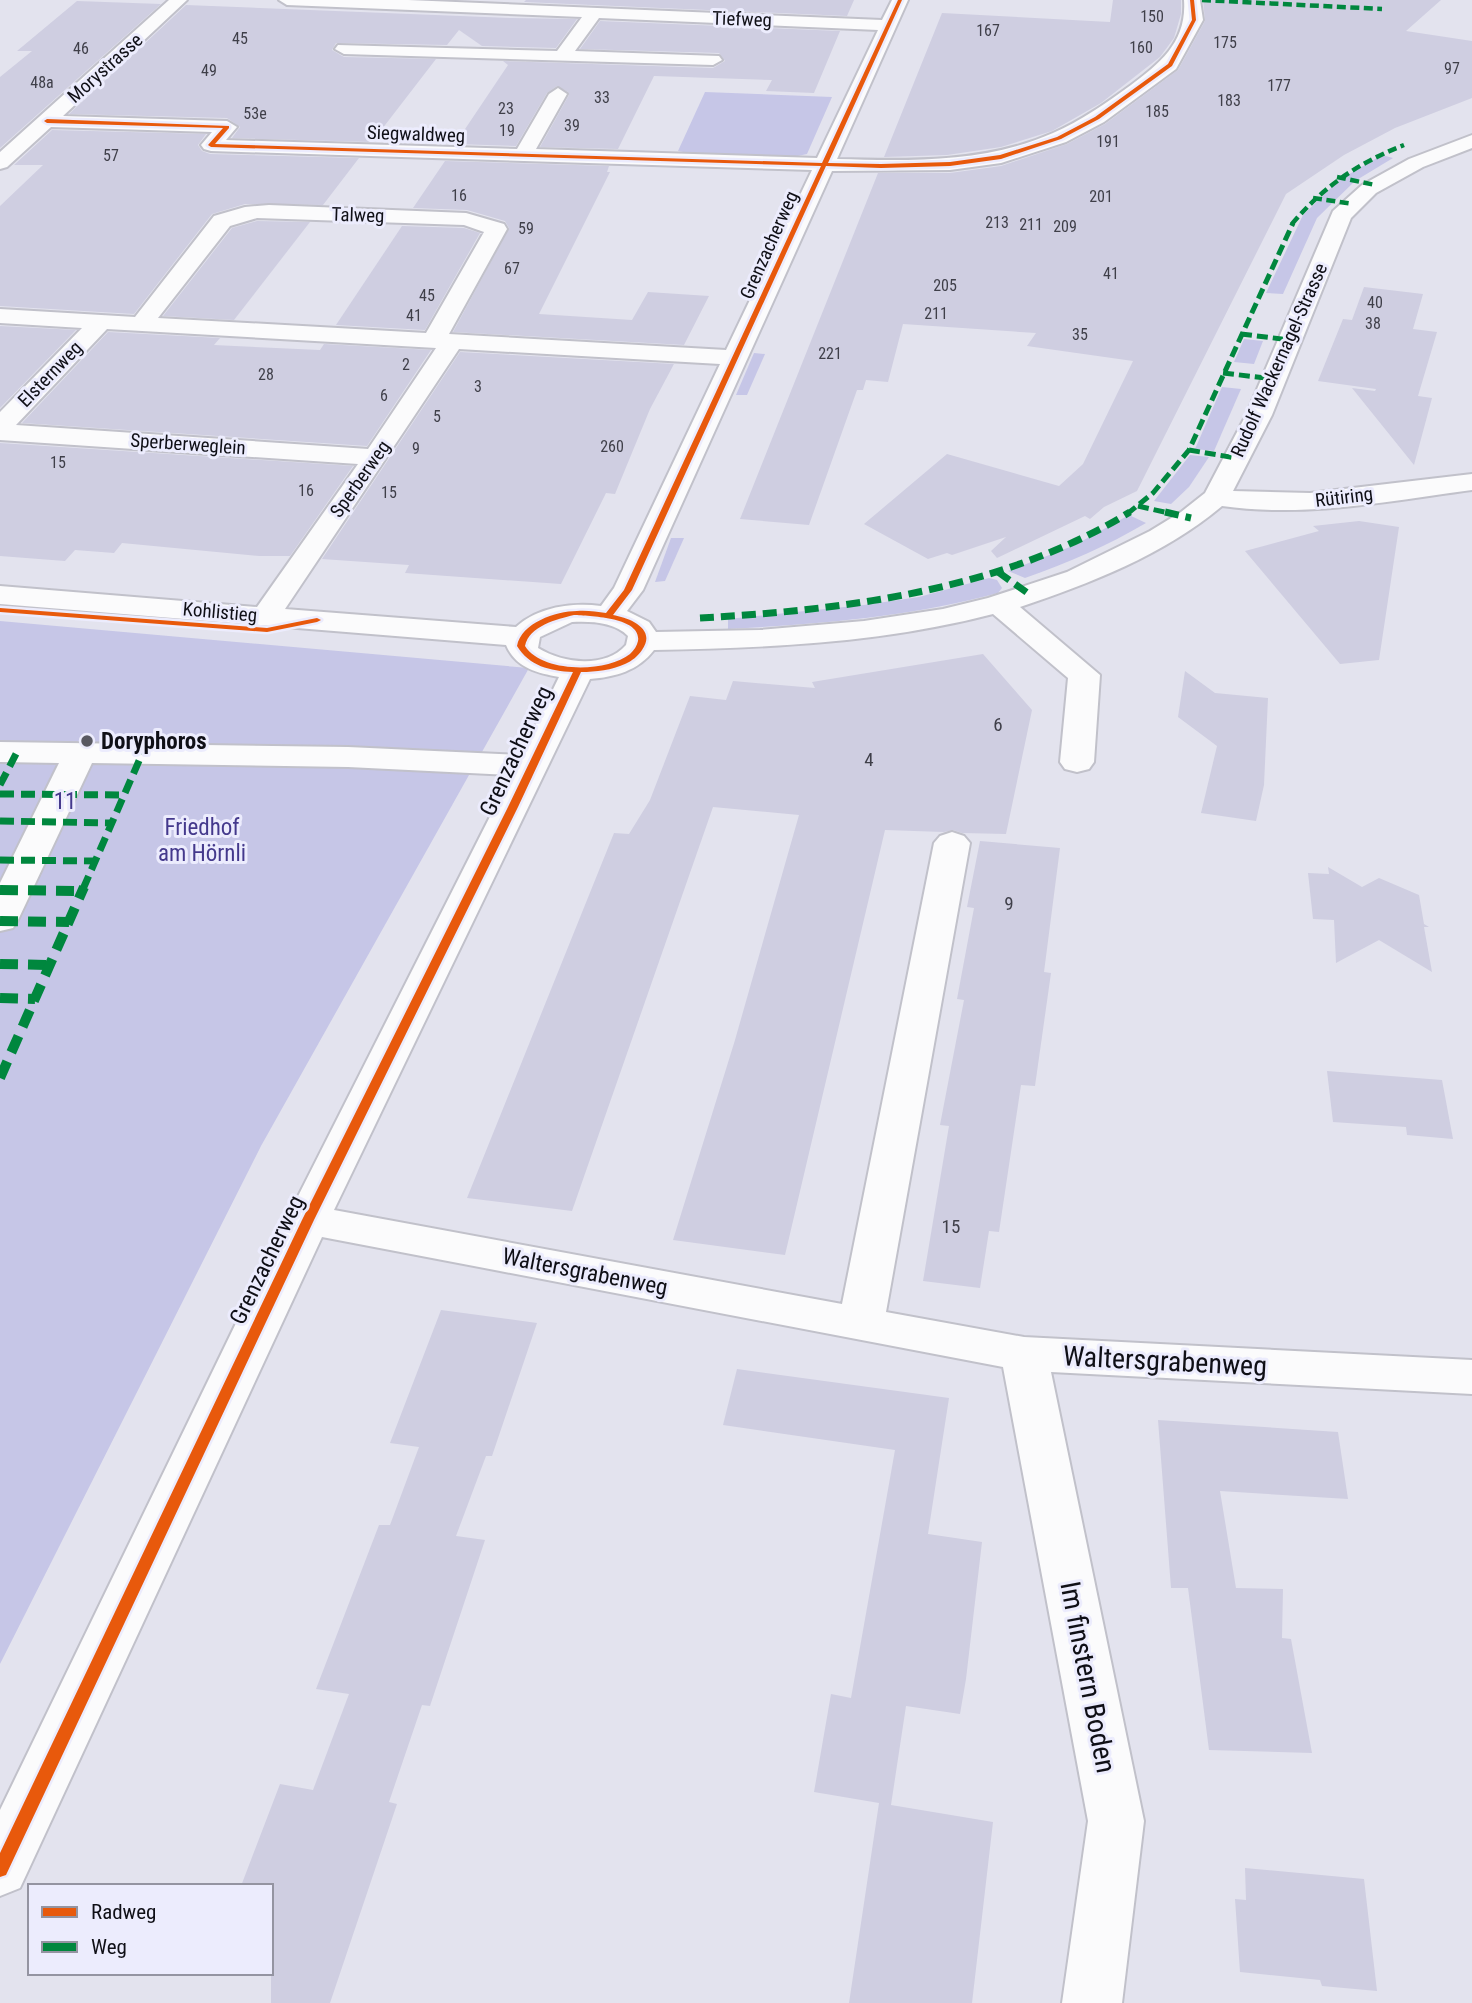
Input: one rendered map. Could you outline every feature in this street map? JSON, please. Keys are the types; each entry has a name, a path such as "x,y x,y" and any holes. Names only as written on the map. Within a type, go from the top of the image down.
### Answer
{"street":[{"name":"Morystrasse","path":"0,163 179,0"},
{"name":"Tiefweg","path":"288,0 889,25"},
{"name":"Grenzacherweg","path":"609,615 628,590 900,0"},
{"name":"Siegwaldweg","path":"47,121 228,127 211,145 881,166 950,164 1001,157 1059,138 1097,118 1170,65 1194,20 1192,0"},
{"path":"562,56 594,13"},
{"name":"Tiefweg","path":"344,49 713,60"},
{"path":"523,155 558,94"},
{"name":"Rudolf Wackernagel-Strasse","path":"643,641 760,639 813,635 943,618 999,604 1077,578 1160,537 1191,518 1216,497 1259,415 1341,216 1369,189 1416,163 1472,141"},
{"name":"Talweg","path":"142,323 222,221 249,211 466,219 489,225 496,229 444,340"},
{"path":"0,316 737,358"},
{"name":"Elsternweg","path":"0,426 101,322"},
{"name":"Sperberweg","path":"265,615 376,457 444,340"},
{"name":"Sperberweglein","path":"0,432 376,457"},
{"name":"Rütiring","path":"1216,497 1247,502 1293,503 1472,482"},
{"name":"Kohlistieg","path":"0,595 523,637"},
{"path":"999,604 1084,675 1077,762"},
{"path":"592,612 609,615 634,625 641,632 643,641 639,650 615,665 578,670 558,668 528,656 522,647 523,637 541,621 556,616 592,612"},
{"name":"Grenzacherweg","path":"0,1870 308,1220 578,670"},
{"path":"0,752 348,757 533,766"},
{"path":"0,920 80,753"},
{"path":"861,1324 952,843"},
{"name":"Waltersgrabenweg","path":"308,1220 1024,1354 1472,1377"},
{"name":"Im finstern Boden","path":"1024,1354 1116,1821 1092,2003"}],"green space":[{"path":"705,92 832,97 807,154 774,161 681,158 683,152 678,151"},
{"path":"1382,155 1393,158 1355,181 1317,218 1283,294 1266,293 1303,215 1339,180"},
{"path":"1244,339 1263,341 1254,364 1234,362"},
{"path":"754,353 765,354 747,395 736,395"},
{"path":"1222,387 1241,389 1214,451 1195,449"},
{"path":"1190,455 1209,457 1189,487 1171,504 1154,501"},
{"path":"1129,515 1146,523 1087,554 1025,578 1008,571 1075,545"},
{"path":"671,538 684,538 665,581 655,582"},
{"path":"989,578 997,580 1002,588 998,593 931,608 830,622 728,629 728,619 919,597"},
{"name":"Friedhof am Hörnli","path":"0,621 529,668 261,1146 0,1664"}],"building":[{"path":"854,0 847,16 524,2"},
{"path":"1113,0 1181,0 1181,14 1174,38 1160,57 1101,103 1052,131 1001,147 947,155 884,157 942,13 1110,22"},
{"path":"1203,0 1441,0 1406,31 1472,41 1472,98 1395,128 1344,155 1286,194 1137,491 1104,507 1090,519 1085,516 997,558 991,551 1006,537 952,555 947,553 928,559 864,524 947,454 1059,486 1083,464 1133,361 1027,346 1036,333 903,324 888,382 866,380 863,390 857,390 809,525 740,519 878,173 950,173 1001,166 1067,144 1105,124 1178,70 1205,21"},
{"path":"77,1 161,4 0,148 0,77 32,51 17,51"},
{"path":"186,5 577,19 556,48 482,46 459,30 447,45 336,43 332,50 344,57 436,59 372,142 232,138 240,127 227,118 69,114"},
{"path":"600,21 840,31 814,93 766,91 772,80 654,76 618,149 540,147 569,95 557,86 547,93 516,146 455,144 508,65 503,61 713,68 725,61 719,53 580,49"},
{"path":"52,130 206,134 198,145 202,151 210,154 359,158 323,205 245,204 212,214 134,314 0,306 0,206 43,165 14,165"},
{"path":"445,161 609,166 607,172 610,172 539,314 632,320 648,292 709,296 684,345 453,332 509,228 505,221 467,210 413,208"},
{"path":"257,221 310,222 234,320 163,316 232,228"},
{"path":"402,226 464,228 480,233 425,330 336,325"},
{"path":"1364,287 1423,294 1413,329 1437,332 1418,396 1432,398 1414,465 1352,388 1376,389 1318,381 1343,319 1352,320"},
{"path":"0,326 76,330 0,408"},
{"path":"108,332 220,338 214,345 320,350 324,344 431,350 367,446 22,423"},
{"path":"460,352 674,364 650,409 615,494 606,493 561,584 405,573 409,565 322,559"},
{"path":"0,443 353,466 290,556 259,556 122,543 114,553 75,550 65,561 0,556"},
{"path":"1359,521 1399,527 1379,660 1340,664 1245,551 1319,531 1313,526"},
{"path":"983,654 1032,710 1006,834 962,833 953,830 885,830 785,1255 673,1240 735,1040 799,815 713,807 572,1211 467,1198 614,833 629,834 650,800 690,696 726,700 733,681 815,688 812,682"},
{"path":"1185,671 1215,693 1268,698 1264,785 1256,821 1201,813 1217,746 1178,717"},
{"path":"980,841 1060,848 1044,972 1051,973 1035,1086 1021,1085 999,1232 989,1231 980,1288 923,1281 949,1126 940,1125 964,1000 957,999 974,908 967,907"},
{"path":"1328,867 1362,887 1379,878 1419,895 1424,924 1429,927 1424,927 1432,972 1379,940 1336,963 1334,920 1313,919 1308,873 1329,874"},
{"path":"1327,1071 1442,1080 1453,1139 1407,1135 1406,1127 1333,1122"},
{"path":"441,1310 537,1323 492,1456 486,1456 456,1536 485,1540 430,1706 422,1705 389,1802 397,1804 330,2003 271,2003 273,1884 242,1884 280,1784 313,1790 349,1694 316,1689 379,1525 390,1525 419,1447 390,1443"},
{"path":"737,1369 949,1398 928,1534 982,1542 966,1679 960,1714 906,1706 891,1805 993,1822 972,2003 849,2003 879,1803 814,1792 831,1694 851,1698 895,1450 723,1425"},
{"path":"1158,1420 1338,1432 1348,1499 1220,1491 1236,1588 1283,1589 1282,1638 1291,1639 1312,1753 1209,1750 1188,1588 1171,1588"},
{"path":"1245,1868 1364,1879 1377,1991 1322,1986 1320,1980 1240,1972 1235,1899 1246,1900"}],"marked path":[{"path":"1202,0 1382,9"},
{"path":"700,618 842,606 934,588 1025,561 1069,543 1131,511 1160,487 1189,450 1292,224 1318,196 1354,167 1404,145"},
{"path":"1337,177 1375,185"},
{"path":"1313,198 1353,204"},
{"path":"1241,334 1290,340"},
{"path":"1223,373 1274,379"},
{"path":"1189,450 1236,458"},
{"path":"1138,506 1191,518"},
{"path":"998,572 1029,594"},
{"path":"0,785 17,752"},
{"path":"0,1078 142,754"},
{"path":"0,794 125,795"},
{"path":"0,821 112,823"},
{"path":"0,860 96,861"},
{"path":"0,890 82,891"},
{"path":"0,921 69,922"},
{"path":"0,964 50,965"},
{"path":"0,998 35,999"}],"cycle path":[{"path":"609,615 628,590 900,0"},
{"path":"47,121 227,127 211,145 881,166 950,164 1001,157 1059,138 1097,118 1170,65 1194,20 1192,0"},
{"path":"0,610 267,630 317,620"},
{"path":"574,613 619,618 630,622 639,628 643,636 641,646 623,662 595,669 551,667 526,654 521,646 522,638 529,631 552,619 574,613"},
{"path":"0,1870 308,1220 578,670"}],"place":[{"name":"Doryphoros","path":"87,741"}],"park label":[{"name":"11","path":"65,801"}]}
